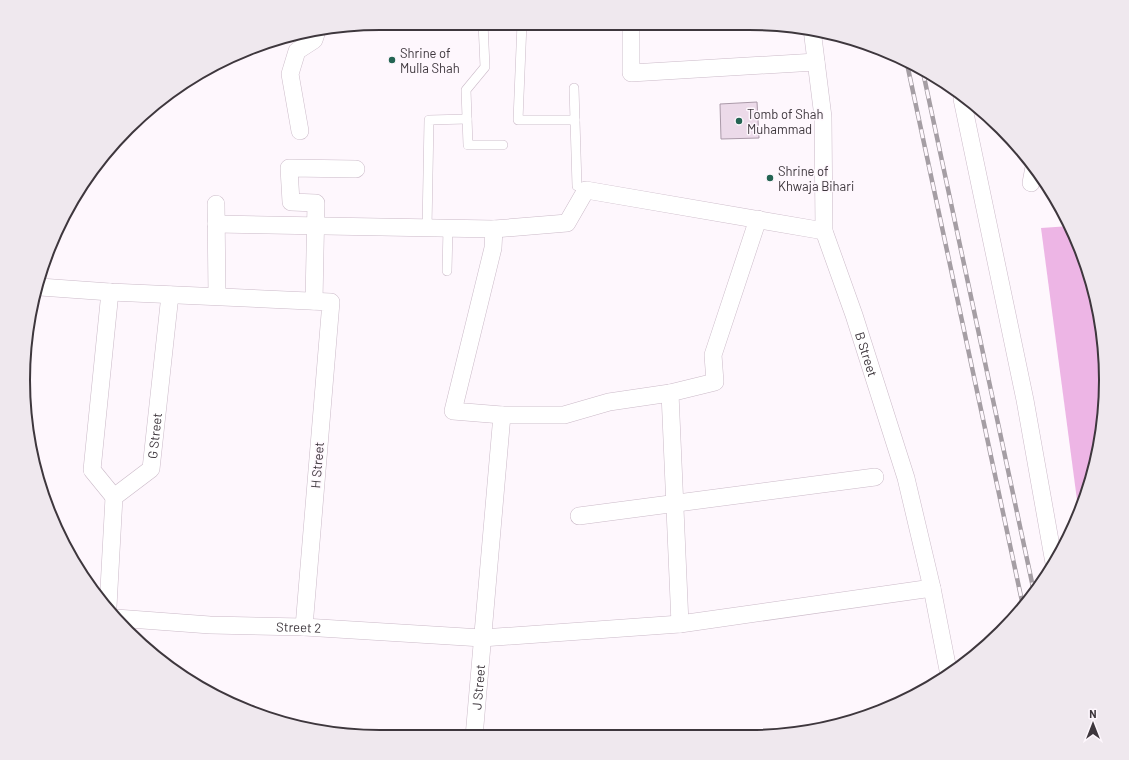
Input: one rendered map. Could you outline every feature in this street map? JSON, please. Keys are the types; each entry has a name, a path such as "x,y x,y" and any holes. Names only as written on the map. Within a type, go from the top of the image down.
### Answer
{"street":[{"path":"631,30 631,73 816,62"},
{"path":"300,130 290,74 297,51 314,40 315,36"},
{"name":"B Street","path":"813,36 823,117 824,231 854,315 906,478 932,588 948,668"},
{"path":"963,103 1025,400 1052,554"},
{"path":"43,287 110,292 314,301 316,203 291,202 289,168 356,169"},
{"path":"216,224 494,229 567,223 586,190 824,231"},
{"path":"216,204 217,296"},
{"path":"494,229 493,248 454,411 502,415 564,415 608,402 670,393 715,382 713,355 758,219"},
{"path":"108,601 114,497 92,470 110,292"},
{"name":"G Street","path":"114,497 151,469 170,295"},
{"name":"H Street","path":"304,627 331,302 314,301"},
{"path":"670,393 680,624"},
{"name":"J Street","path":"475,730 502,415"},
{"path":"579,516 875,477"},
{"name":"Street 2","path":"125,619 210,625 304,627 482,638 680,624 932,588"}],"lane":[{"path":"483,30 485,67 466,90 468,145 503,145"},
{"path":"522,30 518,120 575,120"},
{"path":"574,88 577,186 586,190"},
{"path":"427,228 429,120 467,118"},
{"path":"446,271 448,228"}],"shaded area":[{"path":"1064,226 1087,289 1096,334 1099,380 1096,426 1087,471 1077,501 1041,228"}],"building":[{"name":"Tomb of Shah Muhammad","path":"757,102 759,138 721,139 720,104"}],"railway":[{"path":"908,68 1022,599"},
{"path":"924,77 1032,585"}],"place":[{"name":"Shrine of Mulla Shah","path":"392,60"},
{"name":"Tomb of Shah Muhammad","path":"739,121"},
{"name":"Shrine of Khwaja Bihari","path":"770,178"}]}
